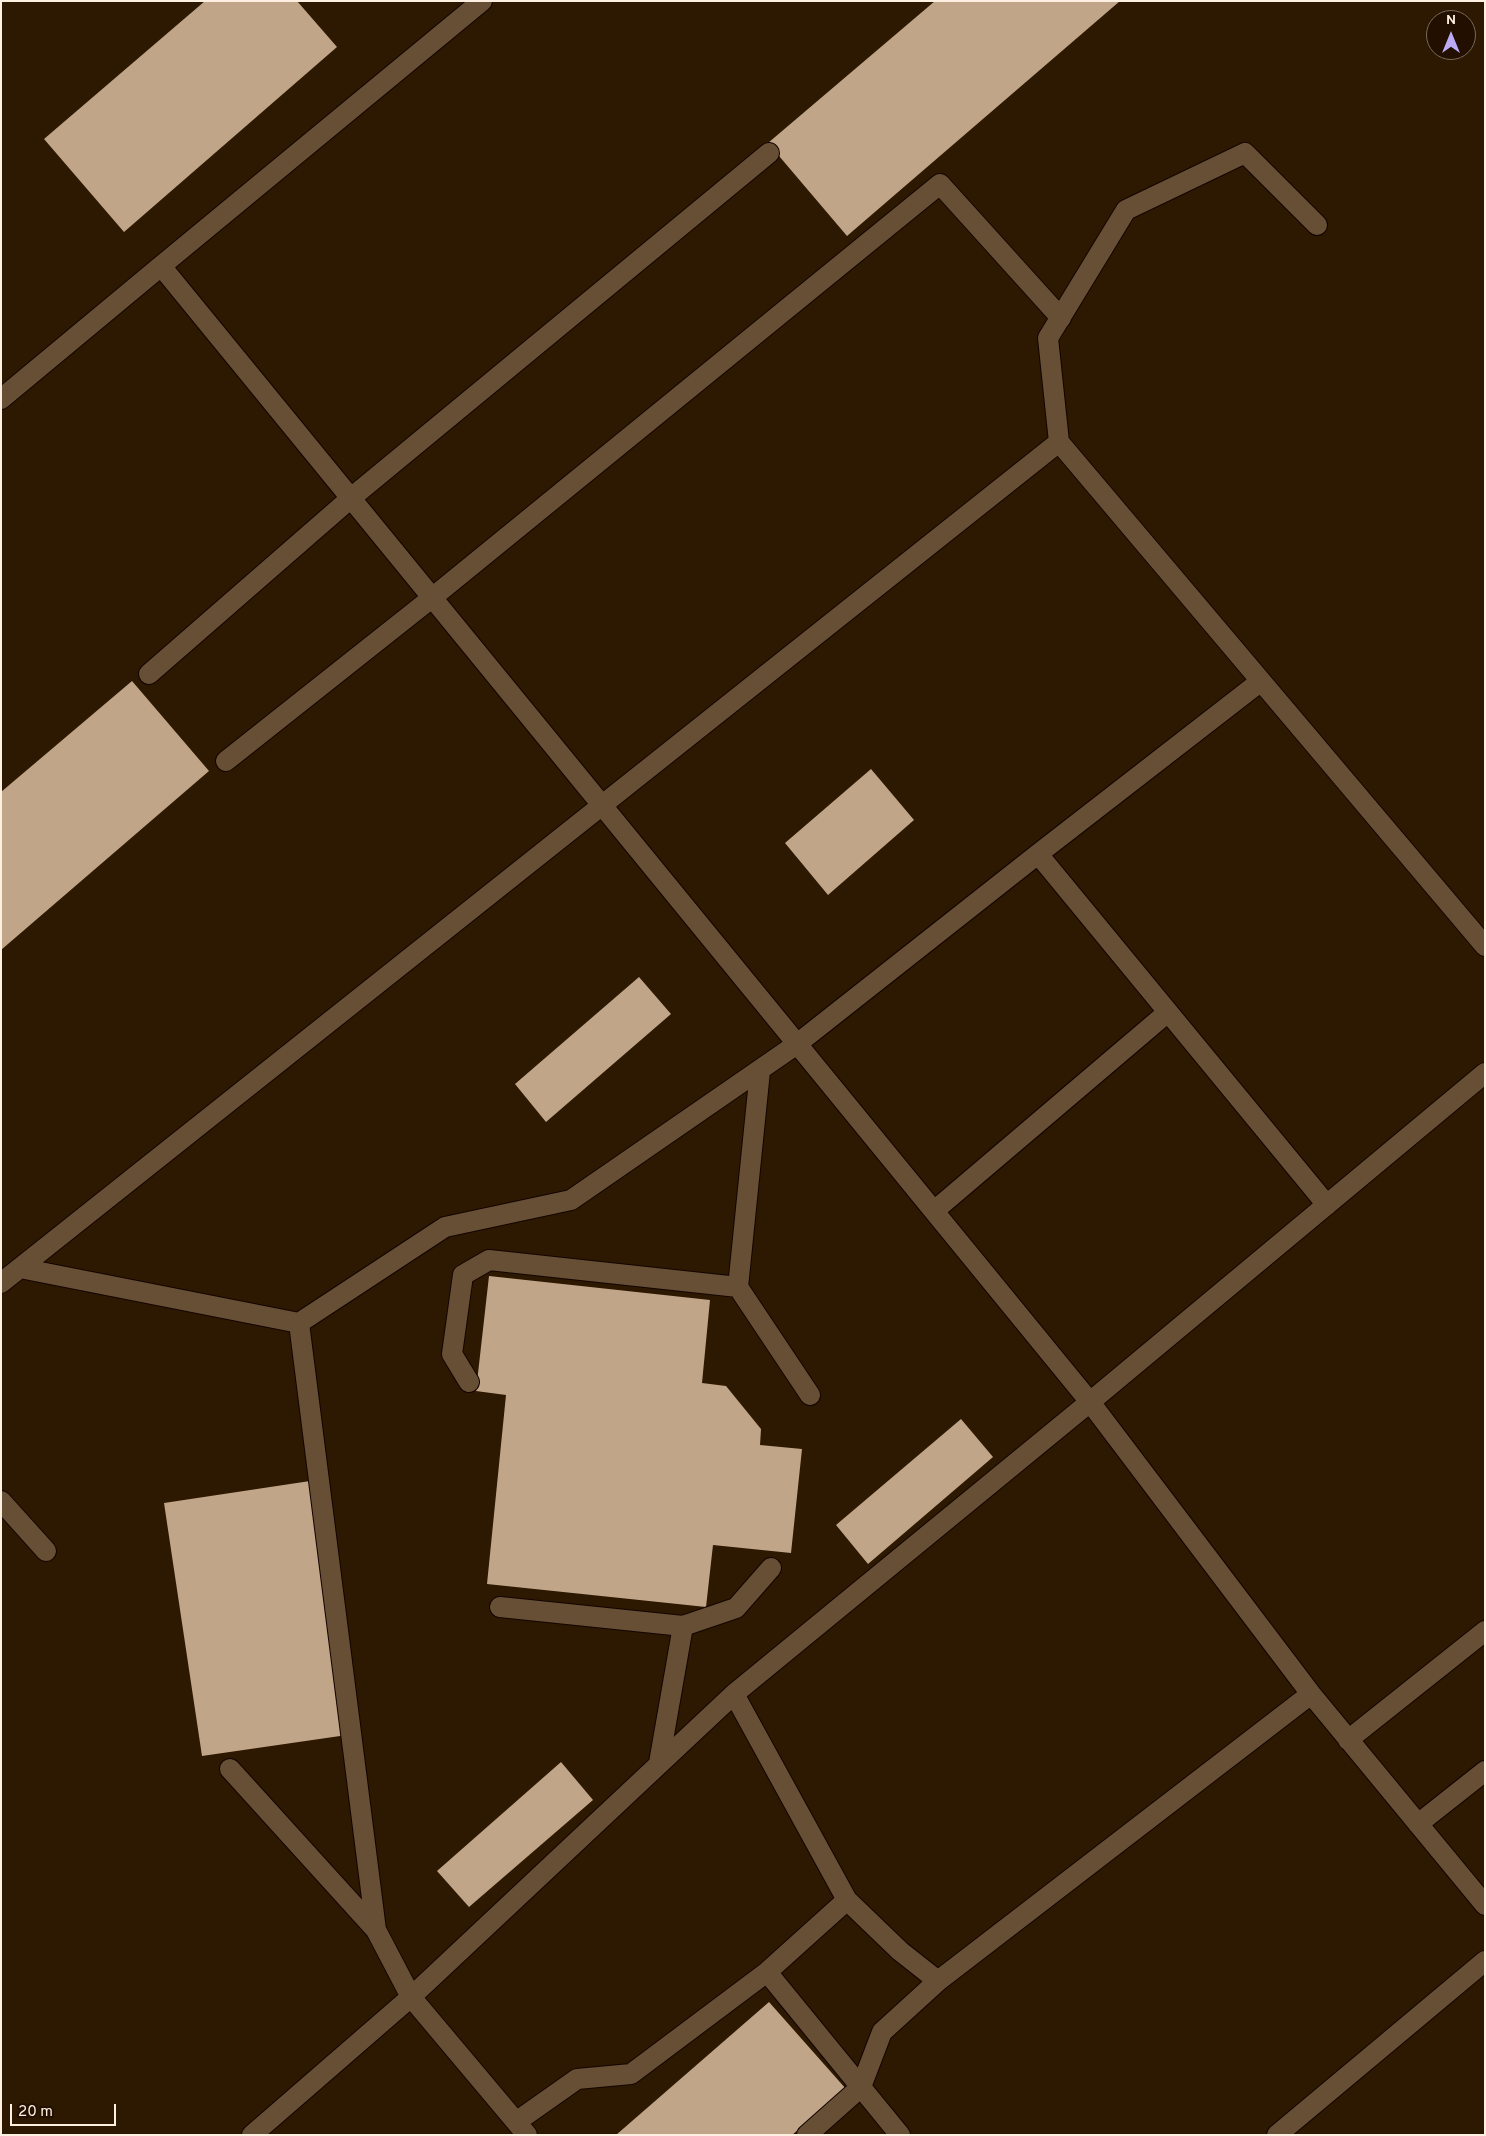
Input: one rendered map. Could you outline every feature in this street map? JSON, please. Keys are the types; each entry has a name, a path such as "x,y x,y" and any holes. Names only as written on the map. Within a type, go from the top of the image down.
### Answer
{"lane":[{"path":"1,399 482,1"},
{"path":"149,674 351,498 769,153"},
{"path":"1317,225 1245,153 1126,210 1048,338 1059,442 1485,946"},
{"path":"226,761 433,597 940,184 1060,318"},
{"path":"161,266 1090,1402 1311,1694 1485,1905"},
{"path":"1,1283 1059,442"},
{"path":"20,1268 298,1323 444,1227 571,1200 797,1044 1261,681"},
{"path":"1038,854 1326,1205"},
{"path":"934,1210 1168,1012"},
{"path":"760,1071 738,1287 810,1395"},
{"path":"252,2135 411,1997 734,1694 1090,1402 1485,1073"},
{"path":"469,1382 452,1354 463,1276 490,1260 738,1287"},
{"path":"298,1323 376,1930"},
{"path":"1,1501 46,1551"},
{"path":"500,1607 683,1626 736,1608 771,1568"},
{"path":"659,1763 683,1626"},
{"path":"1348,1740 1485,1631"},
{"path":"734,1694 847,1900 900,1951 938,1981"},
{"path":"807,2135 861,2087 882,2032 938,1981 1311,1694"},
{"path":"230,1769 376,1930 411,1997 522,2128 577,2079 631,2074 767,1972 847,1900"},
{"path":"1418,1824 1485,1771"},
{"path":"1284,2133 1485,1961"},
{"path":"767,1972 900,2135"}],"building":[{"path":"205,1 297,1 337,47 124,232 44,139"},
{"path":"935,1 1120,1 847,236 768,143"},
{"path":"132,681 209,771 1,950 1,792"},
{"path":"871,769 914,820 828,895 785,843"},
{"path":"639,977 671,1014 546,1122 515,1084"},
{"path":"489,1276 710,1300 702,1383 726,1386 761,1429 760,1445 802,1449 791,1553 713,1545 706,1607 487,1584 506,1395 476,1391"},
{"path":"961,1419 993,1457 868,1564 836,1525"},
{"path":"310,1481 347,1735 202,1756 164,1503"},
{"path":"561,1762 593,1800 469,1907 437,1871"},
{"path":"769,2002 846,2089 792,2135 616,2135"}]}
